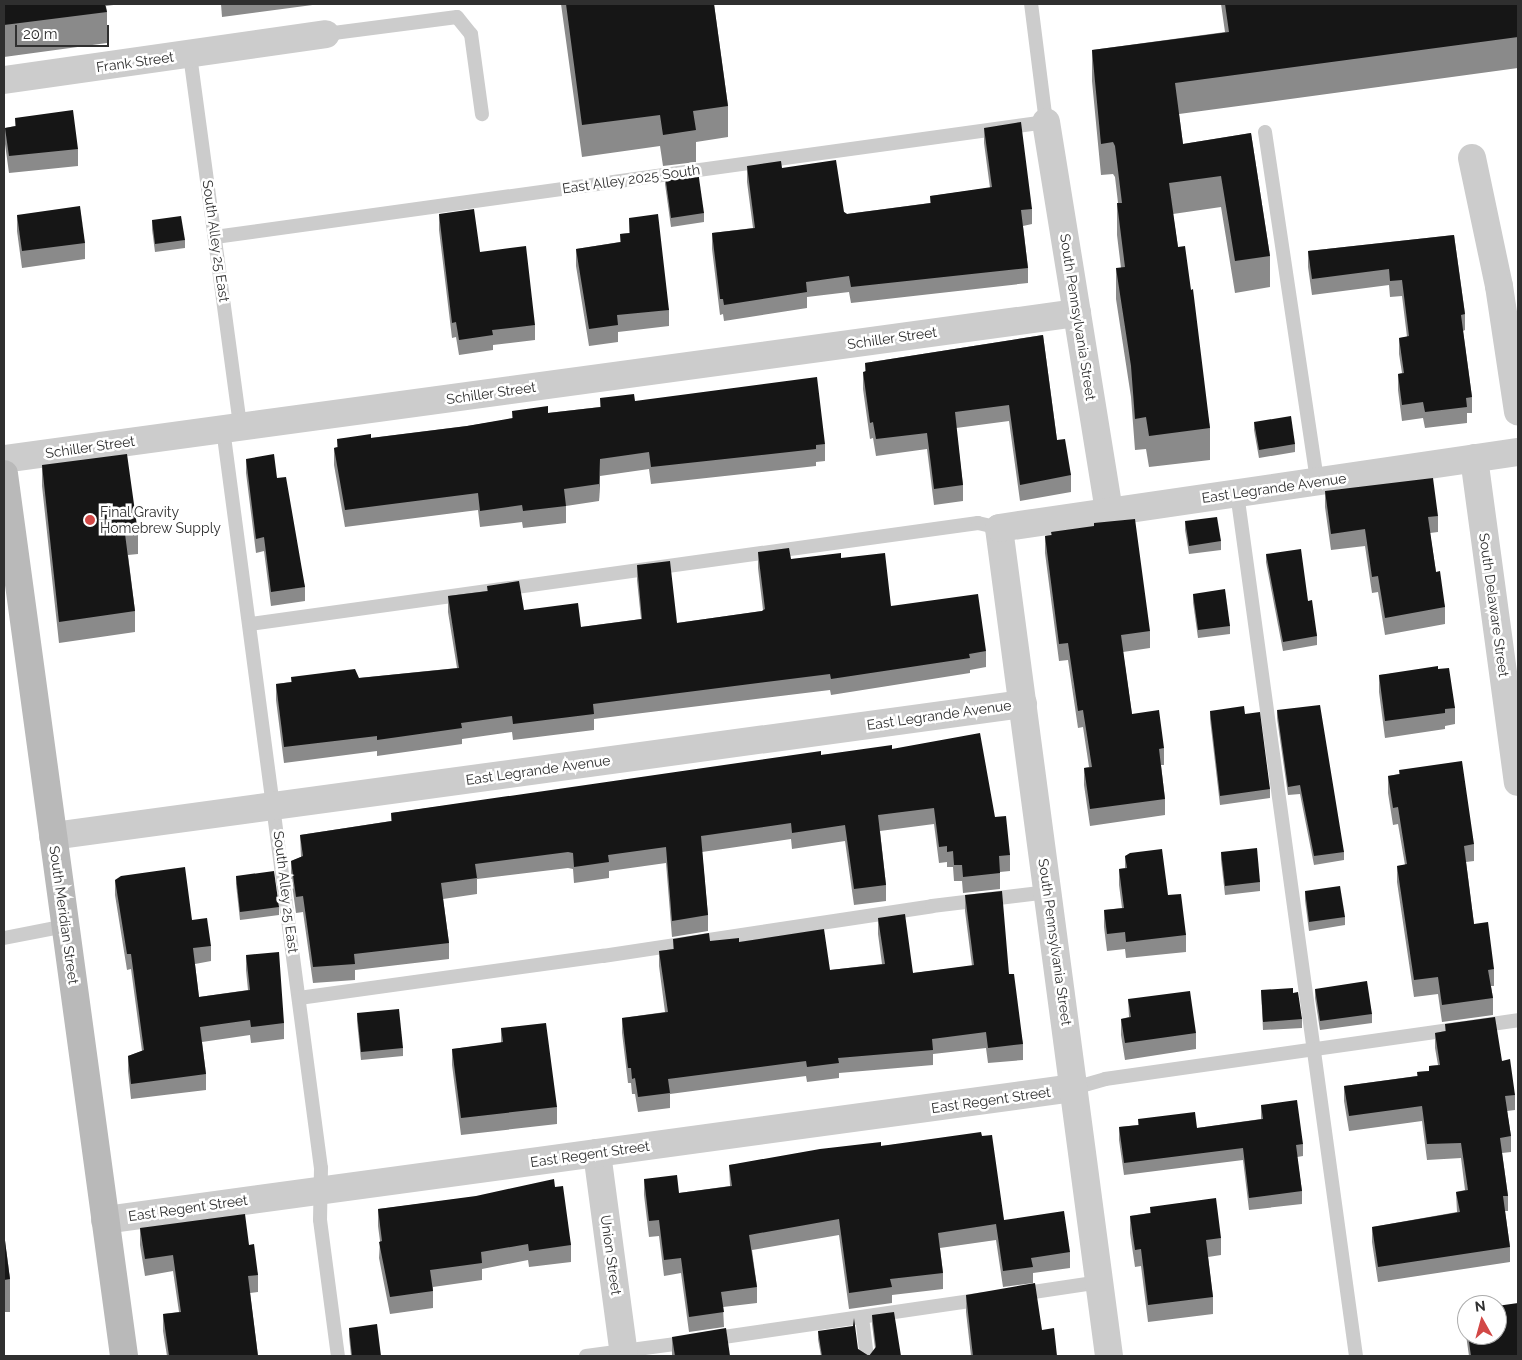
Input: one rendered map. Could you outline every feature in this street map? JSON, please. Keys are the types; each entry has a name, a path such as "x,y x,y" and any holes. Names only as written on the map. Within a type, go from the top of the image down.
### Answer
{"main road":[{"name":"South Meridian Street","path":"4,474 10,567 53,836 124,1356"}],"street":[{"name":"Frank Street","path":"4,80 190,55 326,34"},
{"name":"South Pennsylvania Street","path":"1046,122 1109,512"},
{"path":"1472,158 1499,286 1518,412"},
{"name":"Schiller Street","path":"4,459 1077,313"},
{"name":"East Legrande Avenue","path":"999,528 1518,452"},
{"name":"South Delaware Street","path":"1474,458 1518,782"},
{"name":"South Pennsylvania Street","path":"999,528 1110,1356"},
{"name":"East Legrande Avenue","path":"53,836 1023,704"},
{"name":"East Regent Street","path":"105,1220 1074,1088"},
{"name":"Union Street","path":"597,1153 624,1353"}],"lane":[{"path":"1031,4 1046,122"},
{"path":"326,34 457,17 470,34 482,114"},
{"name":"South Alley 25 East","path":"190,55 215,237 250,624 321,1168 319,1191 338,1356"},
{"name":"East Alley 2025 South","path":"215,237 1046,122"},
{"path":"1265,132 1317,482"},
{"path":"1237,493 1316,1049 1356,1356"},
{"path":"250,624 978,523 999,528"},
{"path":"299,998 603,956 932,906 1048,892"},
{"path":"4,938 65,926"},
{"path":"1074,1088 1105,1079 1518,1020"},
{"path":"586,1356 624,1353 1100,1282"},
{"path":"862,1317 866,1356"}],"building":[{"path":"4,4 105,4 107,12 4,25"},
{"path":"566,4 714,4 728,106 693,111 696,130 663,135 660,115 582,125"},
{"path":"1225,4 1518,4 1518,37 1175,83 1183,144 1251,133 1270,256 1235,261 1221,176 1169,183 1178,247 1185,246 1191,290 1193,289 1210,428 1149,436 1146,417 1135,419 1131,366 1116,268 1125,267 1117,203 1122,203 1115,146 1113,142 1101,144 1092,50 1229,32"},
{"path":"73,110 78,149 9,156 5,128 16,126 15,118"},
{"path":"1021,122 1032,209 1021,210 1028,268 851,287 849,276 806,282 807,292 724,305 723,299 720,299 712,233 755,228 747,166 781,161 782,168 836,160 844,212 847,214 931,203 930,196 992,187 984,128"},
{"path":"698,171 704,213 671,218 665,175"},
{"path":"80,206 85,243 22,251 17,215"},
{"path":"474,209 480,252 526,246 535,325 492,330 493,335 459,340 456,322 452,323 439,214"},
{"path":"658,214 669,310 617,315 618,325 589,329 576,249 621,242 620,234 630,233 629,218"},
{"path":"181,216 185,240 155,244 152,220"},
{"path":"1454,235 1465,314 1461,315 1472,397 1466,398 1467,407 1425,412 1423,402 1402,405 1398,374 1404,373 1399,338 1409,336 1402,280 1390,281 1389,269 1312,279 1308,251"},
{"path":"1043,335 1057,440 1065,439 1071,475 1020,485 1009,405 955,412 963,485 934,489 927,433 876,439 873,422 870,423 863,372 866,371 865,363"},
{"path":"817,377 825,444 816,445 816,449 651,467 649,452 600,459 599,484 564,489 566,506 523,511 522,505 480,511 478,493 345,510 334,448 338,447 337,439 371,434 371,438 467,426 513,418 512,411 548,406 548,413 601,407 600,398 634,394 635,401"},
{"path":"1291,416 1295,444 1259,450 1254,422"},
{"path":"127,454 138,533 125,534 135,611 59,622 42,465"},
{"path":"274,454 277,478 286,477 305,587 271,592 264,537 256,539 246,459"},
{"path":"1433,478 1438,516 1428,517 1436,572 1440,571 1445,607 1385,618 1378,576 1372,577 1365,529 1331,534 1325,491"},
{"path":"1217,517 1221,541 1189,546 1185,521"},
{"path":"1135,519 1150,631 1121,635 1132,714 1159,710 1164,748 1159,749 1165,799 1090,809 1084,768 1092,767 1083,710 1078,711 1068,643 1059,644 1045,536 1052,535 1051,532 1094,526 1094,523"},
{"path":"789,548 791,559 841,553 841,558 885,553 891,606 978,594 986,651 969,654 970,658 831,679 830,674 593,704 594,714 513,724 512,716 461,723 462,728 377,740 377,736 284,747 276,684 292,682 291,677 355,669 359,678 459,668 448,596 488,591 487,586 519,581 524,610 578,603 581,627 642,619 637,565 670,561 677,623 762,611 765,609 758,552"},
{"path":"1301,549 1308,601 1312,600 1317,636 1283,642 1266,554"},
{"path":"1225,589 1230,626 1198,630 1193,594"},
{"path":"1438,666 1438,669 1449,668 1455,708 1445,709 1445,713 1385,721 1379,675"},
{"path":"1320,705 1344,852 1314,856 1300,785 1288,787 1277,710"},
{"path":"1244,706 1245,714 1260,712 1270,789 1220,796 1210,711"},
{"path":"980,733 995,817 1006,816 1010,855 999,856 1000,873 963,877 962,865 954,865 953,851 947,852 947,846 939,847 934,808 878,815 886,885 854,889 845,825 792,833 791,823 701,836 708,915 672,921 666,847 608,855 609,862 574,867 573,853 568,852 475,864 477,878 441,883 449,943 354,954 355,964 313,967 303,896 296,897 291,861 303,856 300,835 392,821 391,813 821,751 821,755 892,745 892,749"},
{"path":"1462,761 1474,844 1464,846 1474,924 1488,922 1494,969 1488,970 1493,998 1442,1005 1438,977 1414,980 1397,866 1407,864 1398,807 1393,808 1388,776 1400,774 1399,770"},
{"path":"1257,848 1260,882 1225,886 1221,852"},
{"path":"1162,849 1168,895 1181,894 1186,935 1126,942 1125,932 1107,934 1104,910 1124,908 1119,869 1127,868 1125,856 1130,853"},
{"path":"185,867 192,920 207,918 211,946 193,948 199,997 250,990 246,955 279,952 284,1023 251,1027 250,1020 200,1027 206,1074 131,1084 128,1056 144,1050 131,954 127,954 115,880 121,876"},
{"path":"274,871 279,907 240,912 236,876"},
{"path":"1340,886 1345,917 1309,922 1305,891"},
{"path":"1002,891 1009,974 1014,974 1023,1044 988,1048 986,1032 932,1039 933,1050 838,1058 839,1063 807,1067 806,1061 668,1079 670,1093 638,1097 635,1078 632,1079 631,1068 628,1068 622,1018 668,1012 659,951 674,949 673,939 709,933 710,941 739,938 739,942 824,929 830,970 885,964 878,918 905,914 913,973 974,965 965,895"},
{"path":"1367,981 1372,1014 1320,1021 1315,989"},
{"path":"1293,988 1293,993 1298,992 1302,1019 1263,1022 1261,990"},
{"path":"1190,991 1196,1033 1125,1043 1121,1019 1131,1017 1128,999"},
{"path":"399,1009 403,1048 361,1052 357,1013"},
{"path":"1495,1017 1502,1061 1510,1059 1515,1095 1505,1096 1511,1136 1500,1138 1508,1196 1503,1196 1510,1247 1378,1267 1372,1227 1460,1212 1456,1192 1468,1190 1461,1143 1427,1144 1422,1106 1349,1116 1344,1086 1418,1076 1417,1072 1429,1071 1429,1066 1440,1065 1435,1033 1446,1031 1445,1024"},
{"path":"546,1023 557,1107 461,1118 452,1049 503,1042 501,1028"},
{"path":"1297,1100 1303,1144 1296,1145 1302,1191 1249,1198 1243,1148 1124,1163 1119,1127 1139,1125 1138,1119 1195,1112 1197,1128 1263,1119 1261,1105"},
{"path":"981,1132 982,1136 992,1135 1004,1220 1064,1211 1070,1252 1031,1258 1033,1267 1003,1271 996,1224 938,1233 943,1273 890,1279 892,1287 849,1293 839,1219 749,1235 757,1287 721,1292 724,1312 689,1317 681,1258 664,1260 659,1220 649,1221 644,1179 677,1175 679,1193 732,1186 729,1165 820,1149 881,1142 881,1146"},
{"path":"554,1179 555,1187 563,1186 571,1245 529,1251 528,1244 481,1252 482,1263 430,1270 433,1291 390,1297 379,1242 382,1241 378,1209 476,1196"},
{"path":"1216,1198 1221,1238 1206,1240 1213,1297 1148,1305 1141,1249 1135,1250 1130,1216 1151,1213 1150,1207"},
{"path":"245,1214 249,1245 254,1244 258,1275 248,1276 258,1356 169,1356 163,1314 181,1312 173,1255 145,1259 140,1228"},
{"path":"4,1233 10,1279 4,1280"},
{"path":"1035,1283 1042,1330 1054,1328 1057,1356 973,1356 966,1295"},
{"path":"1518,1303 1518,1356 1471,1356 1469,1345 1507,1345 1507,1305"},
{"path":"894,1312 901,1356 869,1356 876,1347 872,1315"},
{"path":"854,1318 858,1349 869,1356 822,1356 818,1331 853,1326"},
{"path":"377,1324 381,1356 352,1356 349,1328"},
{"path":"726,1328 730,1356 675,1356 672,1337"}],"place":[{"name":"Final Gravity Homebrew Supply","path":"90,520"}]}
